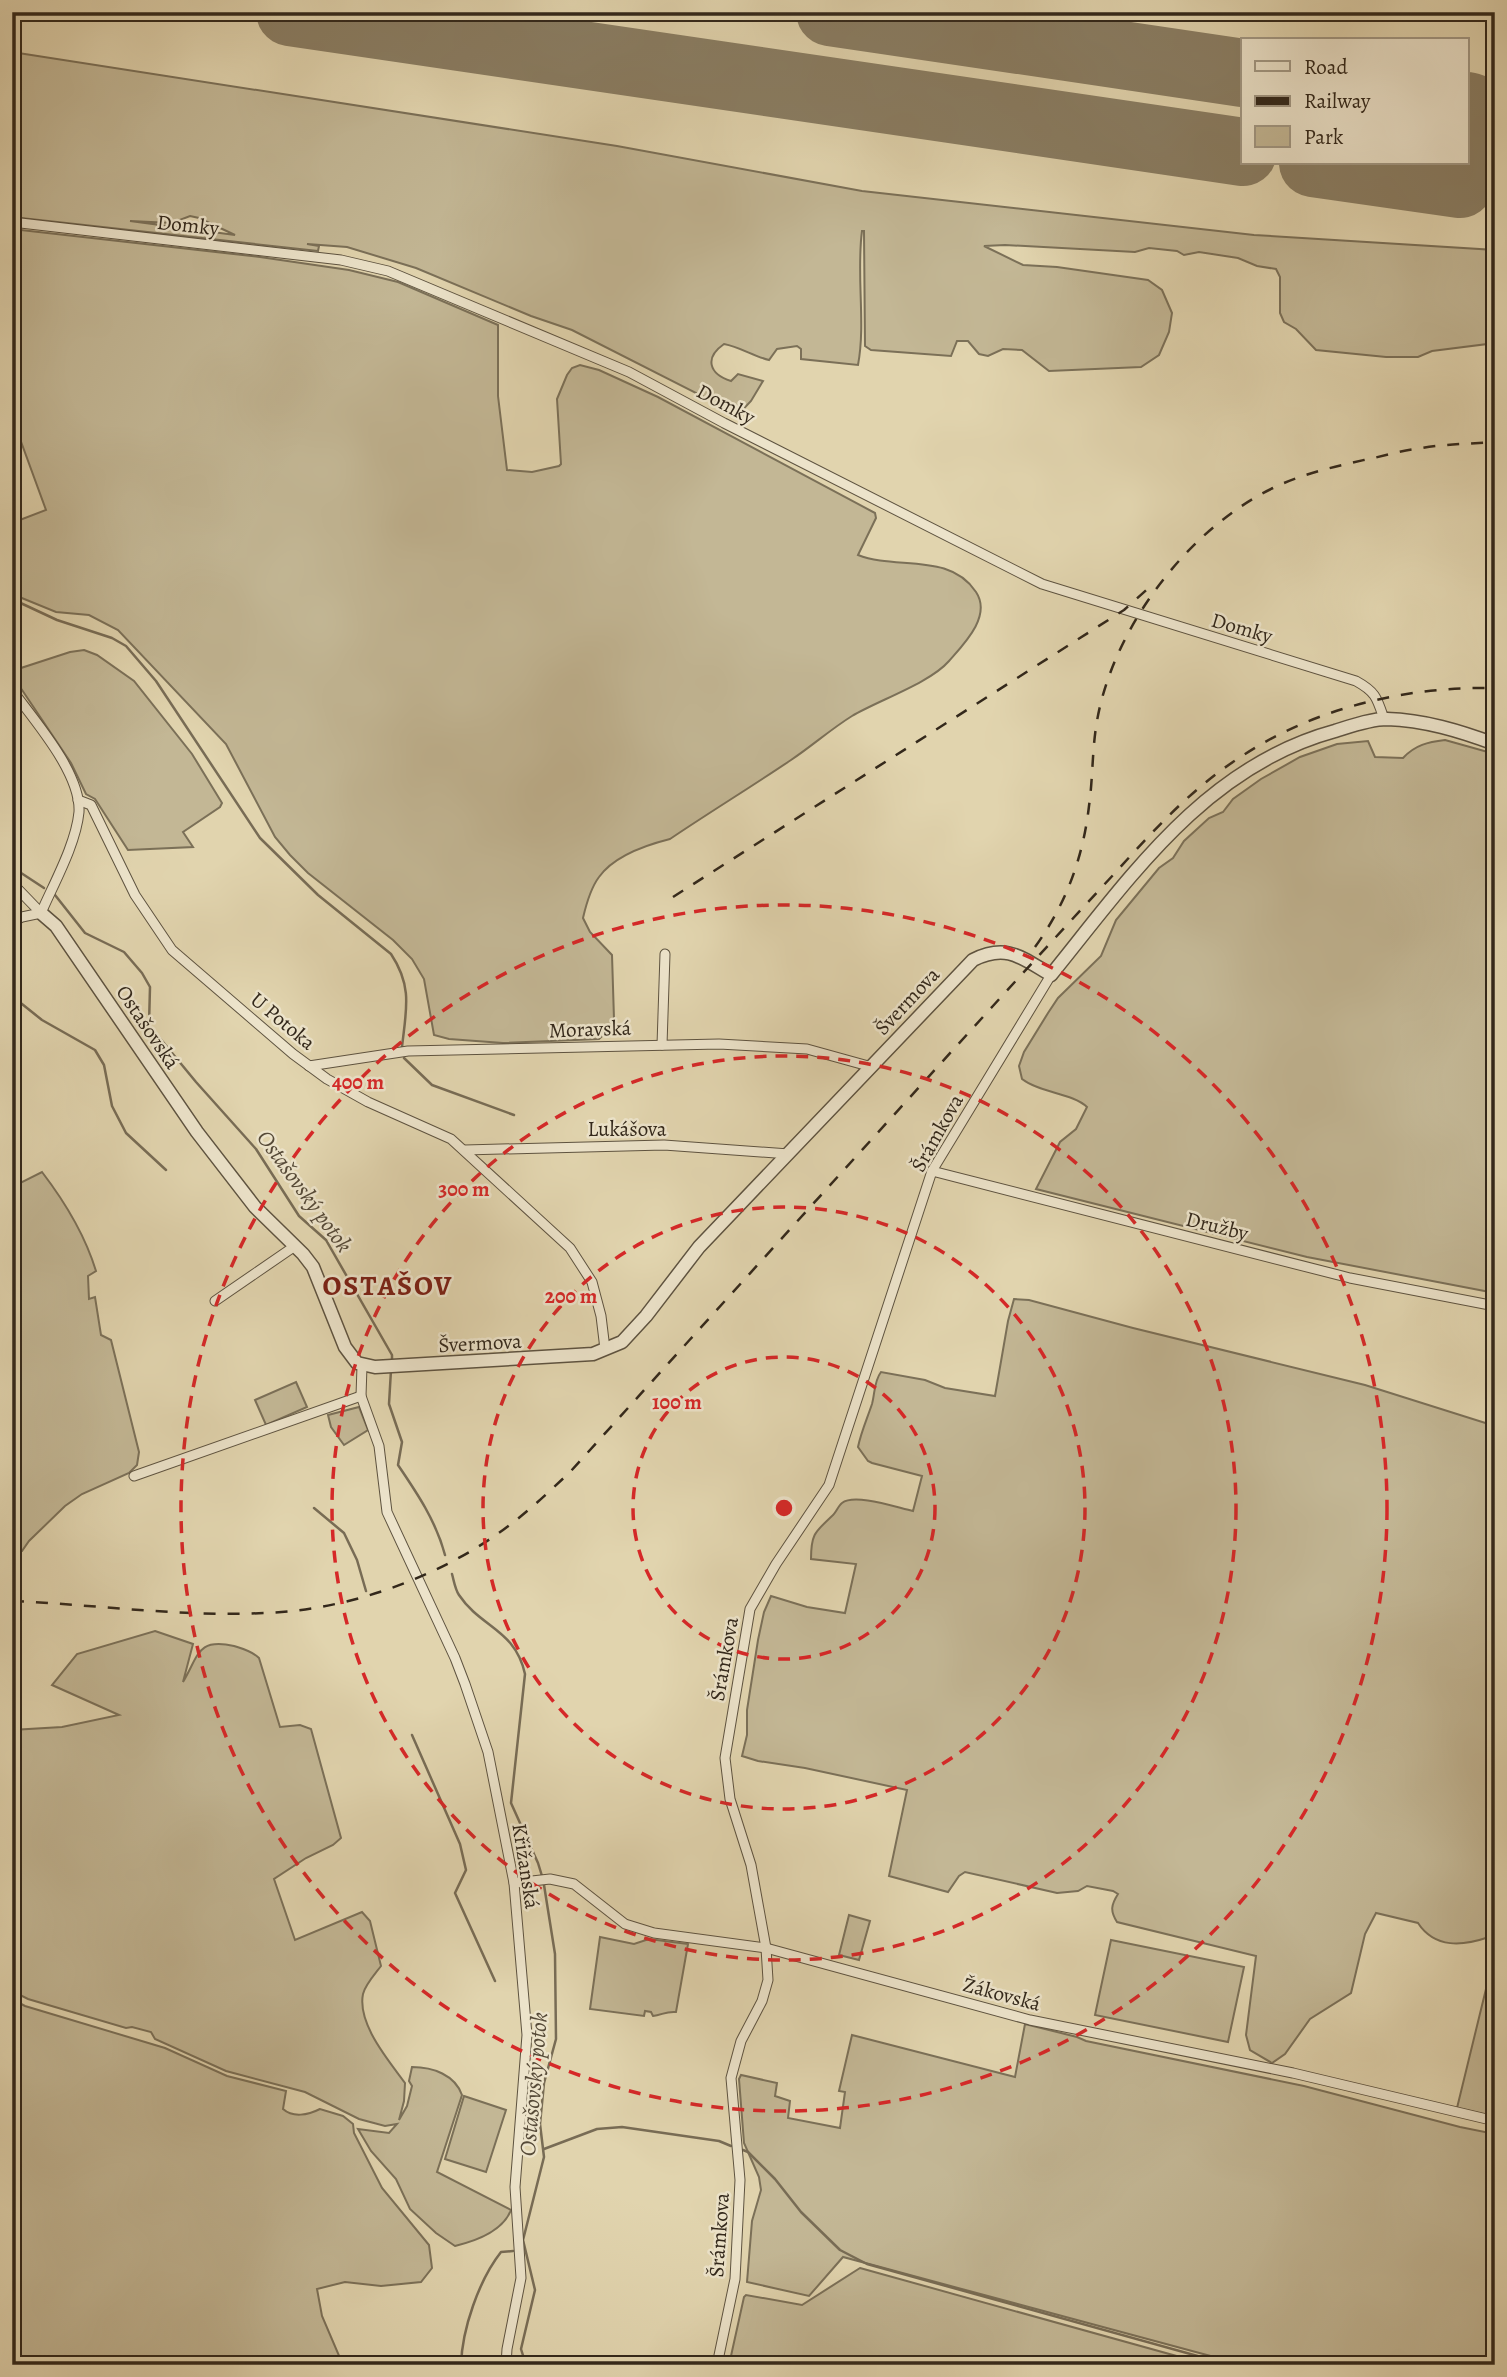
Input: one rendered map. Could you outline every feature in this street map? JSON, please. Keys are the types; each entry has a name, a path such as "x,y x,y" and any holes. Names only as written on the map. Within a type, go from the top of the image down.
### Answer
{"street":[{"name":"Domky","path":"12,222 341,260 388,271 629,372 1042,584 1356,681 1375,695 1384,719"},
{"path":"12,690 62,760 78,800 76,830 41,913"},
{"path":"1051,975 1156,848 1216,791 1273,753 1325,733 1384,719 1437,725 1495,744"},
{"name":"U Potoka","path":"78,800 91,805 135,895 172,950 309,1066 368,1102 451,1139 570,1248 592,1282 601,1316 605,1349"},
{"path":"12,883 41,913"},
{"path":"12,922 41,913"},
{"name":"Ostašovská","path":"41,913 56,926 197,1132 255,1207 303,1254 317,1276 330,1314 352,1359 362,1366"},
{"name":"Švermova","path":"362,1366 553,1358 593,1354 621,1342 646,1316 699,1247 973,960 992,951 1015,954 1051,975"},
{"path":"662,1045 665,954"},
{"name":"Šrámkova","path":"717,2365 736,2266 740,2180 731,2078 741,2041 762,2001 768,1980 766,1948 751,1865 730,1799 725,1758 750,1609 776,1564 829,1485 932,1171 1051,975"},
{"name":"Moravská","path":"309,1066 408,1051 752,1045 807,1049 872,1067"},
{"name":"Lukášova","path":"465,1150 664,1145 789,1154"},
{"name":"Družby","path":"932,1171 1337,1275 1495,1306"},
{"path":"215,1301 295,1246"},
{"name":"Křižanská","path":"362,1366 361,1396 379,1446 387,1512 455,1658 488,1752 514,1883 527,2035 515,2187 521,2278 506,2365"},
{"path":"134,1476 361,1396"},
{"name":"Žákovská","path":"514,1883 550,1879 574,1884 625,1924 654,1933 766,1948 1030,2020 1293,2073 1495,2121"}],"green space":[{"path":"12,52 617,146 862,191 1254,235 1495,250 1495,343 1432,351 1418,357 1386,357 1316,350 1296,329 1284,322 1280,313 1280,277 1276,269 1257,266 1238,258 1199,252 1184,255 1177,251 1149,248 1135,252 1005,245 984,246 1023,265 1148,280 1162,290 1172,313 1169,332 1159,355 1141,367 1049,371 1022,350 1003,349 988,356 979,354 968,341 957,341 951,356 871,350 865,346 862,231 858,365 801,359 801,349 797,346 777,349 769,360 724,344 712,360 714,370 718,374 731,381 738,374 763,381 751,401 736,417 708,399 572,330 531,316 416,268 347,247 307,244 319,246 318,251 12,217","holes":["190,216 235,235 130,221 172,223"]},
{"path":"12,229 260,257 349,270 398,282 498,325 498,396 507,470 532,472 561,464 557,399 572,368 580,365 599,370 658,397 875,513 876,518 858,555 952,571 976,592 981,611 978,620 962,646 930,677 852,716 791,760 670,839 631,852 605,870 593,887 583,918 590,932 612,955 614,1019 611,1028 599,1039 503,1043 449,1039 434,1035 424,979 412,959 393,940 308,873 290,855 275,837 226,744 118,630 89,615 56,612 12,594 12,523 46,510 20,439 12,427"},
{"path":"84,650 97,655 134,681 192,754 222,803 183,832 193,847 128,850 95,799 86,794 71,763 12,675 18,669"},
{"path":"1445,740 1495,754 1495,1293 1307,1257 1036,1189 1060,1142 1076,1129 1087,1107 1081,1102 1029,1084 1022,1079 1019,1066 1024,1052 1058,998 1101,956 1116,920 1159,868 1173,858 1184,841 1209,818 1223,812 1233,799 1300,757 1337,744 1368,741 1375,757 1403,758 1422,745"},
{"path":"42,1172 74,1219 96,1271 88,1276 89,1299 95,1297 101,1335 111,1340 139,1452 137,1465 129,1473 82,1494 65,1506 22,1551 12,1551 12,1187"},
{"path":"1014,1299 1029,1300 1365,1385 1495,1426 1495,1941 1489,1937 1460,1943 1441,1941 1418,1923 1376,1913 1365,1934 1351,1993 1310,2019 1285,2054 1272,2063 1250,2050 1246,2035 1256,1956 1117,1922 1112,1908 1118,1894 1113,1891 1087,1886 1078,1891 1057,1893 965,1872 948,1892 889,1876 907,1790 742,1756 758,1640 764,1612 771,1596 807,1607 845,1613 856,1564 811,1559 815,1534 841,1504 848,1500 866,1500 913,1511 922,1476 872,1463 858,1447 881,1372 925,1380 945,1388 995,1396"},
{"path":"296,1382 307,1407 266,1425 255,1400"},
{"path":"359,1407 368,1430 344,1445 331,1427 328,1415"},
{"path":"155,1631 193,1644 183,1682 196,1657 213,1644 234,1646 253,1654 259,1658 280,1727 300,1725 311,1729 341,1838 274,1879 295,1940 362,1912 370,1921 381,1966 364,1991 362,2006 369,2030 405,2083 399,2120 407,2106 412,2086 409,2081 412,2067 428,2069 449,2077 459,2088 462,2095 437,2172 511,2210 502,2224 488,2234 455,2246 410,2209 396,2179 371,2151 358,2129 389,2133 397,2124 385,2126 359,2119 305,2092 226,2071 155,2039 151,2032 126,2028 28,1999 12,1991 12,1730 62,1727 119,1715 52,1685 77,1654"},
{"path":"849,1915 870,1921 859,1960 839,1955"},
{"path":"600,1937 634,1944 649,1939 688,1944 676,2012 653,2016 651,2012 645,2011 644,2016 590,2009"},
{"path":"1111,1940 1244,1967 1228,2042 1095,2015"},
{"path":"1495,1952 1495,2117 1457,2108"},
{"path":"12,1999 25,2006 165,2048 227,2076 286,2091 283,2109 291,2114 306,2114 320,2109 343,2116 353,2124 354,2133 382,2188 429,2245 432,2268 421,2282 381,2286 345,2282 317,2289 322,2316 343,2365 277,2365 276,2362 274,2365 12,2365"},
{"path":"1025,2024 1086,2041 1304,2086 1495,2134 1495,2365 1244,2365 843,2257 809,2296 747,2282 752,2221 761,2190 759,2177 744,2143 739,2079 741,2075 777,2083 775,2096 790,2101 788,2118 840,2128 845,2092 839,2091 852,2035 1015,2077"},
{"path":"464,2096 506,2110 486,2172 445,2159"},
{"path":"860,2268 1209,2365 729,2365 746,2295 802,2305"}],"waterway":[{"path":"12,599 57,620 112,638 126,646 156,681 260,838 318,895 391,954 403,977 405,988 406,1010 402,1047"},
{"name":"Ostašovský potok","path":"12,867 44,888"},
{"name":"Ostašovský potok","path":"55,895 85,933 124,952 142,973 150,987 149,1025 256,1149 299,1216 326,1240 392,1355 392,1363"},
{"path":"12,996 42,1020 95,1050 104,1065 112,1106 126,1133 166,1170"},
{"path":"404,1058 432,1085 514,1115"},
{"name":"Ostašovský potok","path":"391,1370 389,1404 402,1442 398,1465 431,1519 445,1555"},
{"path":"314,1508 344,1533 357,1560 366,1591"},
{"name":"Ostašovský potok","path":"452,1574 459,1595 468,1606 514,1647 525,1674 511,1803 542,1876"},
{"path":"412,1735 460,1844 466,1870 455,1893 495,1981"},
{"name":"Ostašovský potok","path":"526,2365 521,2349 535,2290 523,2240 544,2157 540,2124 544,2083 556,2039 555,1954 544,1885"},
{"path":"544,2149 597,2129 622,2127 719,2141 731,2146"},
{"path":"743,2150 775,2179 801,2212 840,2250 867,2264 1230,2365"},
{"path":"461,2365 468,2321 479,2291 501,2252 513,2251"}],"runway":[{"path":"290,12 1241,152"},
{"path":"830,12 1241,73"},
{"path":"1468,106 1471,107 1468,129"},
{"path":"1320,164 1460,184 1463,164"}],"railway":[{"path":"1035,947 1056,914 1077,862 1086,825 1097,721 1119,651 1137,617 1184,555 1242,506 1295,479 1329,468 1409,450 1495,442"},
{"path":"673,897 1124,610 1152,585"},
{"path":"12,1601 188,1613 293,1611 376,1593 456,1560 503,1530 571,1471 1129,857 1173,811 1205,783 1268,741 1329,713 1395,696 1428,691 1495,688"}],"district":[{"name":"OSTAŠOV","path":"388,1285"}]}
